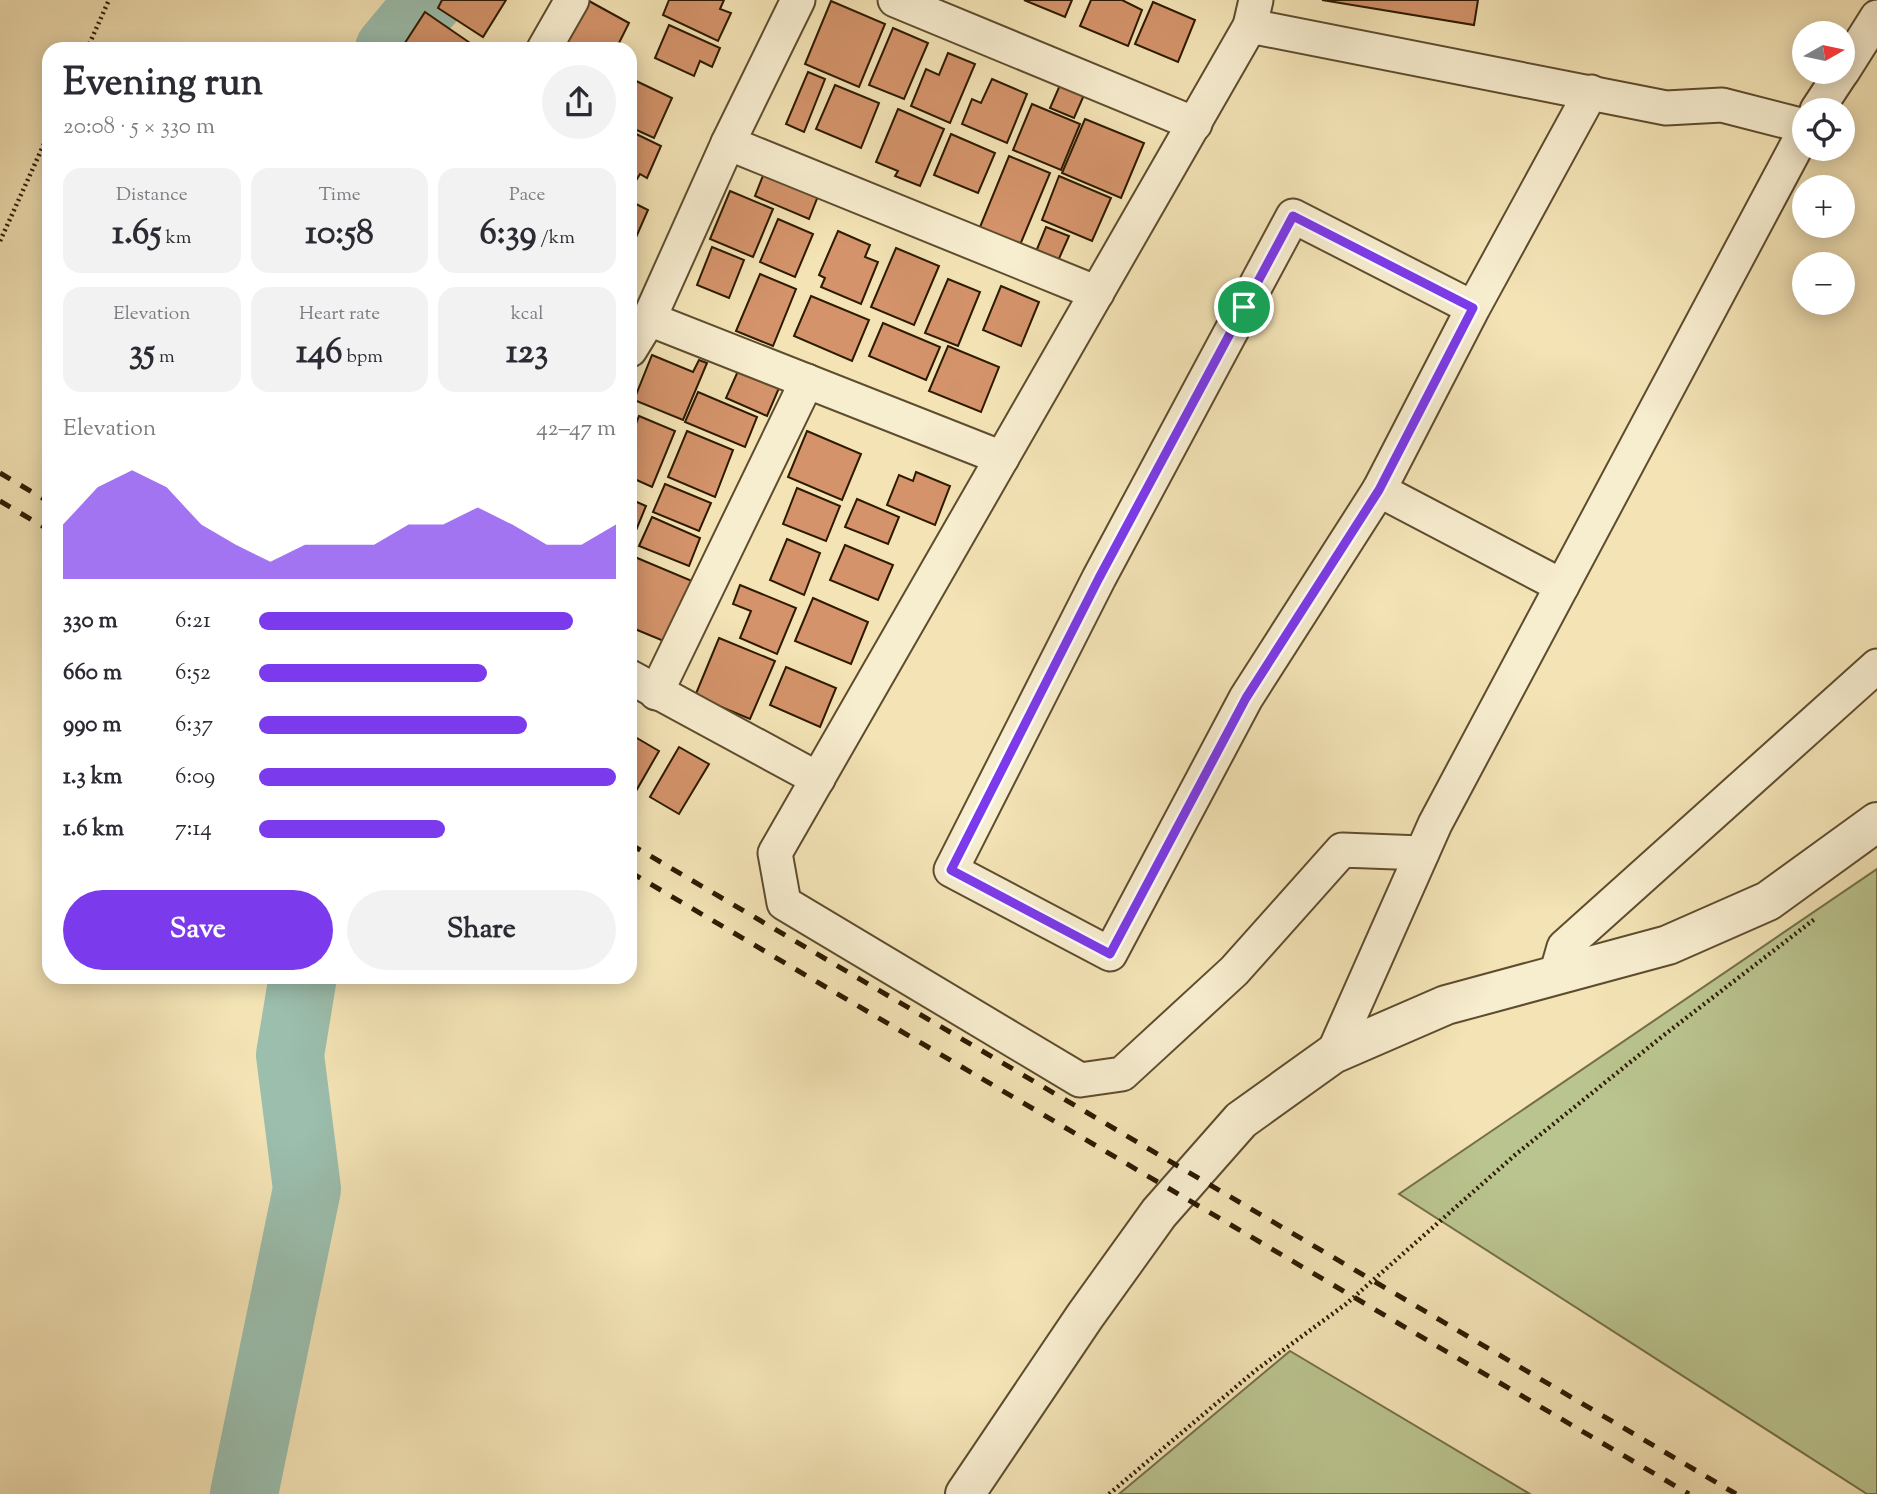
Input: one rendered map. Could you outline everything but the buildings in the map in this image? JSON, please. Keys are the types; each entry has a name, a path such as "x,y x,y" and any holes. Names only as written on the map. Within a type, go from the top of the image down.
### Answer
{"street":[{"path":"548,42 572,0"},
{"path":"637,339 649,319 728,143 798,0"},
{"path":"895,0 1195,124"},
{"path":"1422,853 1342,850 1234,971 1122,1074 1080,1080 784,903 775,853 1195,124 1253,13 1666,108 1722,105 1792,123"},
{"path":"1855,51 1877,17"},
{"path":"1473,308 1293,216 1099,578 951,870 1110,954 1246,698 1379,490 1473,308 1591,92"},
{"path":"728,143 1097,293"},
{"path":"1333,1054 1435,824 1792,155"},
{"path":"649,319 1002,458"},
{"path":"807,381 643,685 818,779"},
{"path":"1379,490 1562,586"},
{"path":"1556,975 1564,947 1877,666"},
{"path":"965,1494 1085,1316 1159,1213 1241,1120 1333,1054 1446,1005 1668,945 1768,901 1877,822"}],"path":[{"path":"90,42 109,0"},
{"path":"0,241 42,148"},
{"path":"1109,1494 1256,1370 1346,1304 1515,1155 1826,910"}],"green space":[{"path":"1877,869 1877,1494 1867,1494 1399,1194"},
{"path":"1290,1351 1530,1494 1119,1494"}],"waterway":[{"path":"395,42 430,0"},
{"path":"244,1494 307,1189 290,1055 302,984"}],"railway":[{"path":"0,473 42,498"},
{"path":"0,501 42,526"},
{"path":"637,848 1736,1494"},
{"path":"637,876 1689,1494"}],"route":[{"path":"1293,216 1473,308 1379,490 1246,698 1110,954 951,870 1099,578 1244,307 1293,216"}]}
